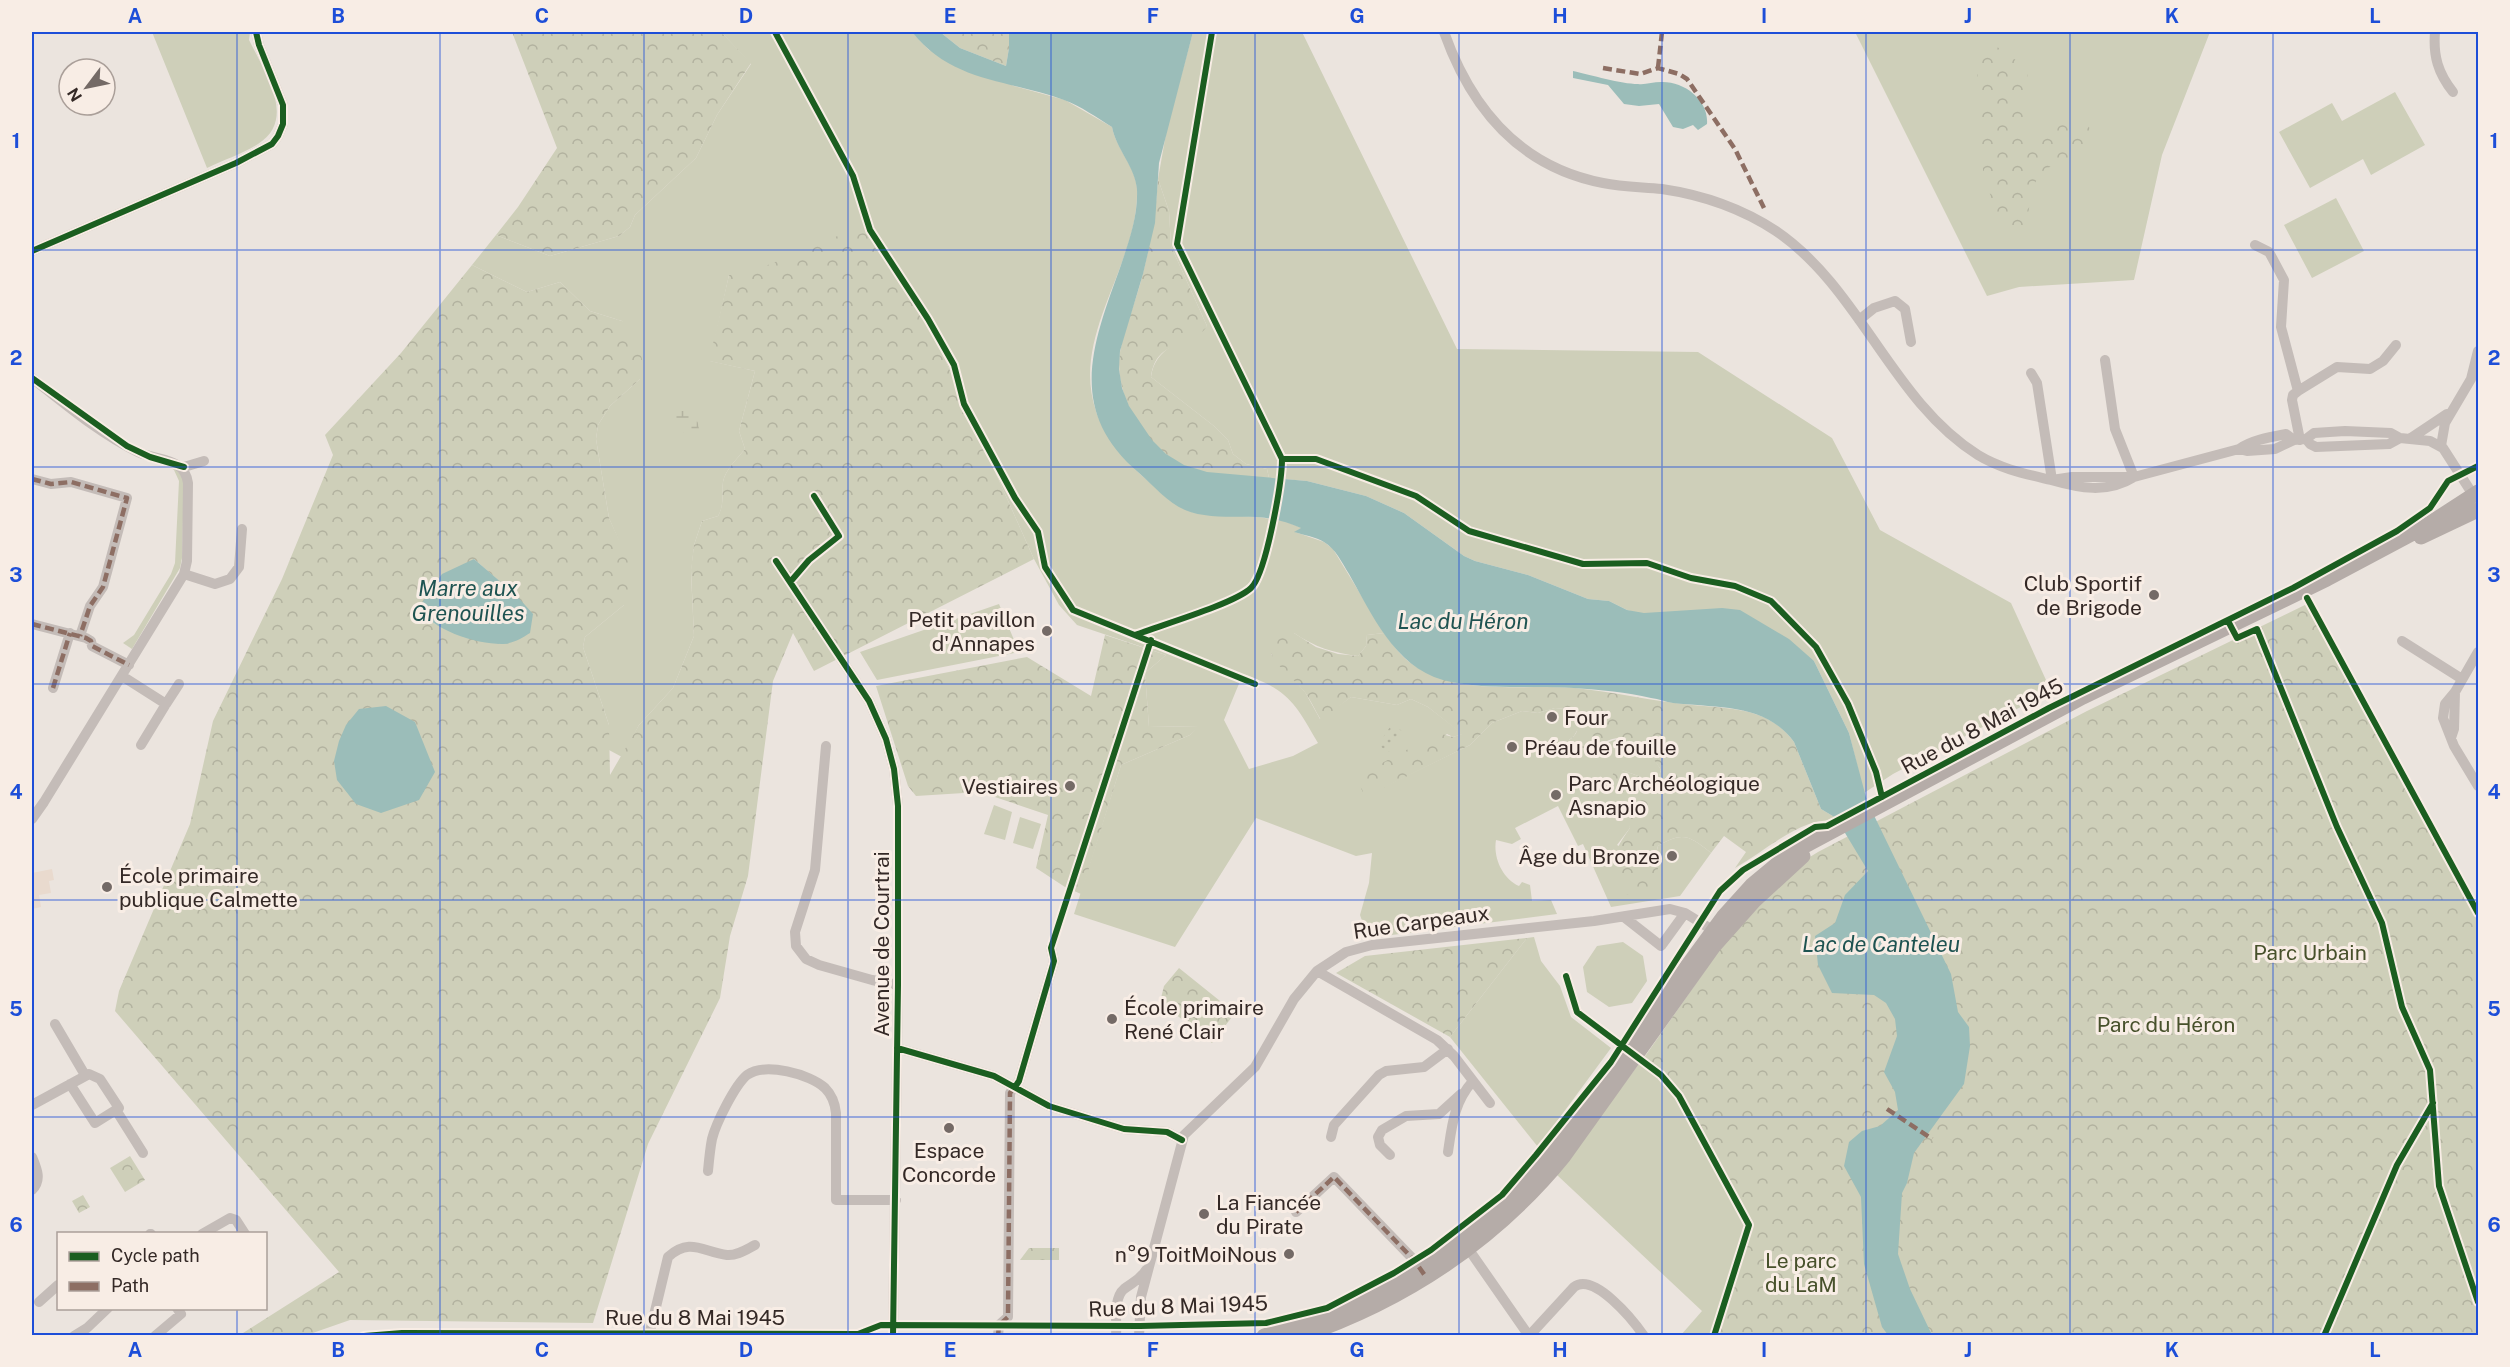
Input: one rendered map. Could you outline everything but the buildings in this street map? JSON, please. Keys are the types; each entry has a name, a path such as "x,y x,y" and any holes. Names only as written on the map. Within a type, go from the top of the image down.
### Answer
{"main road":[{"name":"Rue du 8 Mai 1945","path":"1882,809 2136,671 2327,579 2477,497"},
{"name":"Rue du 8 Mai 1945","path":"1301,1335 1368,1308 1464,1243 1503,1205 1553,1149 1718,934 1740,897 1773,866 1798,848 1833,834 2083,705 2302,601 2423,536 2478,510"},
{"name":"Rue du 8 Mai 1945","path":"1264,1335 1316,1318 1422,1271"}],"street":[{"path":"32,251 236,163 272,144 283,124 283,105 255,32"},
{"path":"1443,32 1456,65 1473,95 1498,126 1523,147 1550,164 1582,178 1688,194 1721,203 1778,233 1807,256 1859,320 1926,410 1956,439 1978,455 1996,464 2029,476 2052,480 2072,487 2101,488 2286,434 2300,440 2314,433 2345,431 2391,433 2405,438 2425,440 2440,446 2477,497"},
{"path":"2435,32 2435,59 2443,78 2453,92"},
{"path":"2255,245 2269,252 2284,280 2281,327 2298,391"},
{"path":"1859,320 1874,308 1895,302 1905,309 1911,342"},
{"path":"2300,440 2293,395 2337,367 2364,371 2370,369 2383,361 2396,345"},
{"path":"2440,446 2450,412 2471,379 2478,351"},
{"path":"2104,360 2115,429 2134,477"},
{"path":"2031,373 2037,383 2052,480"},
{"path":"32,378 127,446 150,457 183,467 204,461"},
{"path":"2405,438 2450,412"},
{"path":"32,819 184,574 187,561 188,483 183,467"},
{"path":"32,479 51,484 70,482 127,498 103,588 75,634 53,688"},
{"path":"791,581 809,560 839,536 814,496"},
{"path":"184,574 215,584 230,579 239,567 242,529"},
{"name":"Avenue de Courtrai","path":"776,561 869,701 891,754 898,806 893,1335"},
{"path":"32,624 75,634 91,641 92,646 129,665"},
{"path":"2402,641 2462,679"},
{"path":"2478,652 2455,692 2454,729 2451,738 2478,786"},
{"path":"122,676 166,704"},
{"path":"141,745 179,684"},
{"path":"826,746 816,870 795,932 796,946 806,959 819,965 898,985"},
{"name":"Rue Carpeaux","path":"1182,1140 1186,1131 1254,1067 1294,999 1317,971 1346,952 1372,945 1624,917 1670,909 1685,913 1718,934"},
{"path":"1624,917 1661,946 1685,913"},
{"path":"998,1335 999,1325 1008,1317 1010,1093 1019,1081 1054,961 1051,948"},
{"path":"1317,971 1437,1040 1448,1049 1490,1103"},
{"path":"55,1024 85,1075"},
{"path":"897,1048 994,1076 1049,1106 1124,1129 1160,1130 1182,1140 1149,1265 1142,1297 1139,1335"},
{"path":"1331,1137 1334,1125 1379,1075 1386,1071 1424,1067 1448,1049"},
{"path":"708,1171 714,1132 741,1081 760,1069 778,1070 824,1087 833,1099 836,1113 836,1200 896,1200"},
{"path":"32,1105 85,1075 93,1075 100,1079 119,1108 95,1123 70,1084"},
{"path":"1390,1155 1378,1143 1382,1130 1406,1116 1436,1115 1473,1081"},
{"path":"1448,1152 1452,1120 1461,1094"},
{"path":"116,1110 143,1153"},
{"path":"32,1157 38,1178 32,1190"},
{"path":"1296,1212 1334,1177 1422,1271"},
{"path":"204,1232 233,1218 244,1232"},
{"path":"1464,1243 1528,1335 1574,1287 1583,1283 1594,1286 1606,1294 1644,1335"},
{"path":"649,1335 668,1257 675,1251 692,1246 728,1255 755,1245"},
{"path":"1116,1335 1118,1300 1121,1292 1138,1281 1149,1265"},
{"path":"39,1302 57,1286"},
{"path":"155,1335 181,1314 178,1310"},
{"path":"81,1334 101,1311"}],"green space":[{"path":"152,32 250,32 249,40 269,80 277,108 276,122 270,134 252,148 207,168"},
{"path":"512,32 721,32 751,63 717,115 696,158 635,215 630,227 619,236 550,256 496,235 518,207 557,148"},
{"path":"721,32 912,32 929,50 1014,86 1065,100 1112,127 1134,174 1137,190 1135,218 1128,245 1098,327 1092,355 1090,383 1097,414 1116,446 1131,465 1179,506 1195,513 1284,521 1302,528 1295,532 1324,542 1333,549 1384,633 1367,635 1366,646 1358,656 1325,649 1294,633 1271,654 1305,692 1320,719 1351,697 1397,705 1411,699 1428,707 1463,734 1453,737 1447,734 1365,796 1470,745 1492,723 1522,711 1538,713 1555,708 1566,709 1576,716 1579,727 1569,740 1577,759 1613,740 1632,740 1642,745 1661,770 1659,776 1649,780 1622,770 1630,828 1617,845 1658,868 1655,858 1658,846 1674,838 1692,839 1711,853 1680,896 1611,907 1583,844 1578,846 1558,806 1515,828 1521,839 1512,844 1496,840 1495,847 1497,860 1508,878 1519,886 1522,882 1530,885 1532,901 1551,900 1557,914 1368,938 1360,915 1369,883 1372,853 1356,856 1256,818 1175,947 1074,914 1121,765 1190,735 1198,726 1149,727 1145,673 1166,655 1077,625 1059,605 1034,559 930,326 744,275 729,275 710,361 755,371 739,431 745,449 726,473 718,516 702,521 694,545 691,573 694,636 673,688 639,725 622,757 609,750 609,725 583,647 585,637 624,605 619,541 609,518 596,439 598,425 610,406 640,379 622,321 590,311 560,282 527,292 472,265 496,235 550,256 619,236 630,227 635,215 696,158 717,115 751,64","holes":["1243,674 1281,692 1289,700 1318,743 1293,756 1249,769 1224,720"]},
{"path":"940,32 1009,32 1006,66 960,48"},
{"path":"1193,32 1302,32 1457,349 1698,352 1832,438 1880,530 2011,603 2051,691 1893,774 1864,793 1849,733 1814,661 1627,610 1609,601 1588,599 1528,575 1475,561 1464,556 1404,513 1366,496 1307,481 1269,478 1267,469 1246,464 1233,454 1228,440 1214,426 1151,377 1158,358 1164,352 1207,326 1171,246 1169,211 1158,179 1167,128"},
{"path":"1855,32 2210,32 2162,155 2134,280 2019,287 1987,296"},
{"path":"1984,43 1993,44 2027,68 2026,118 2028,137 2032,145 2047,130 2062,122 2085,120 2090,129 2085,147 2081,152 2046,169 2037,179 2029,206 2026,242 2021,245 2012,242 1993,204 1983,170 1976,56"},
{"path":"2395,92 2425,145 2371,175 2363,159 2310,188 2279,132 2332,103 2342,121"},
{"path":"1158,179 1169,211 1171,246 1207,326 1192,339 1160,355 1154,364 1151,377 1214,426 1228,440 1233,454 1246,464 1267,469 1269,478 1214,474 1183,465 1156,446 1135,418 1127,402 1119,368 1120,352 1146,261"},
{"path":"2336,198 2364,251 2312,278 2284,225"},
{"path":"865,233 930,326 1034,559 814,671 793,633 773,681 748,876 730,936 720,998 648,1144 593,1323 350,1320 307,1335 246,1335 243,1333 339,1272 115,1011 119,991 190,824 213,721 282,579 333,455 325,435 401,353 472,265 527,292 560,282 590,311 622,321 638,341 643,364 640,379 610,406 598,425 596,439 609,518 632,568 631,589 624,605 585,637 583,647 609,725 610,775 639,725 673,688 694,636 691,570 694,545 702,521 718,516 726,473 745,449 739,431 755,371 709,361 729,275 744,275 840,235","holes":["474,559 507,588 437,625 424,617 419,607"]},
{"path":"683,408 693,414 698,422 699,430 693,436 678,430 674,415"},
{"path":"169,466 176,469 184,479 180,568 132,649 123,643 134,635 171,574 175,563 179,481 174,470"},
{"path":"999,604 1019,652 877,680 860,652"},
{"name":"Parc Urbain","path":"2307,604 2478,914 2478,1335 1714,1335 1749,1225 1679,1096 1660,1075 1641,1062 1725,942 1800,863 1818,852 2087,711"},
{"path":"1271,633 1294,633 1316,647 1338,654 1358,656 1366,646 1367,635 1384,633 1410,663 1452,682 1492,687 1575,688 1734,709 1761,716 1773,722 1794,742 1821,809 1836,818 1799,828 1735,868 1746,852 1724,836 1711,853 1692,839 1674,838 1658,846 1657,876 1652,885 1642,891 1624,895 1614,868 1614,860 1630,828 1612,777 1614,771 1622,770 1649,780 1659,776 1661,770 1644,749 1630,740 1614,739 1605,742 1581,758 1562,760 1556,750 1576,733 1576,716 1566,709 1555,708 1538,713 1522,711 1492,723 1470,745 1365,797 1356,777 1438,733 1453,737 1462,734 1428,707 1411,699 1397,705 1351,697 1321,720 1304,691 1273,657 1269,642"},
{"path":"1105,635 1166,655 1145,673 1149,727 1199,726 1190,735 1121,765 1081,894 1065,887 1036,868 1048,815 980,792 916,796 908,786 876,686 1027,657 1091,696"},
{"path":"1392,724 1402,731 1389,752 1378,745"},
{"path":"994,805 1012,812 1005,840 984,834"},
{"path":"1020,817 1041,824 1033,849 1013,843"},
{"path":"1534,937 1541,961 1560,986 1571,1017 1611,1048 1538,1147 1450,1037 1527,938"},
{"path":"1527,938 1450,1037 1336,973 1365,956"},
{"path":"1623,942 1643,956 1647,981 1632,1003 1609,1007 1587,992 1583,967 1597,946"},
{"path":"1179,968 1235,1013 1212,1043 1160,1002 1164,986"},
{"path":"1641,1061 1661,1075 1679,1096 1749,1225 1720,1318 1717,1317 1711,1335 1681,1335 1702,1311 1557,1175"},
{"path":"130,1156 145,1180 125,1192 110,1168"},
{"path":"83,1195 90,1207 79,1213 72,1201"},
{"path":"1029,1248 1059,1248 1059,1260 1020,1260"}],"shaded area":[{"path":"52,869 54,880 49,881 51,893 39,895 41,907 32,909 32,873"}],"water":[{"name":"Lac du Héron","path":"912,32 940,32 960,48 1006,66 1009,32 1193,32 1159,163 1155,223 1143,274 1120,351 1119,369 1122,388 1129,406 1152,440 1166,454 1184,465 1207,472 1307,481 1366,496 1404,513 1464,556 1475,561 1528,575 1588,599 1609,601 1627,610 1644,613 1722,608 1740,610 1789,639 1814,661 1849,733 1867,801 1951,974 1958,1012 1969,1027 1970,1046 1964,1084 1914,1153 1907,1183 1902,1193 1898,1254 1910,1289 1932,1335 1888,1335 1882,1327 1864,1264 1861,1197 1844,1166 1849,1142 1862,1131 1880,1126 1898,1110 1895,1092 1884,1072 1897,1036 1895,1019 1886,1003 1874,995 1832,993 1818,965 1815,936 1835,923 1845,895 1868,871 1836,818 1821,809 1794,742 1783,729 1769,720 1755,714 1723,707 1673,703 1603,690 1492,687 1443,680 1426,673 1398,651 1386,637 1332,548 1324,542 1294,532 1301,528 1280,521 1257,517 1202,515 1178,507 1166,498 1116,449 1101,425 1093,400 1092,375 1095,348 1130,238 1137,200 1136,182 1117,143 1112,127 1064,100 963,70 928,49"},
{"path":"1573,71 1631,84 1661,82 1678,85 1699,100 1707,115 1707,124 1698,130 1693,125 1683,129 1673,127 1659,104 1639,106 1624,104 1608,85 1573,78"},
{"name":"Marre aux Grenouilles","path":"474,559 517,596 533,614 530,633 504,644 482,642 444,629 425,615 419,607 442,574"},
{"path":"386,706 415,722 435,772 419,800 381,813 356,804 337,780 334,761 346,725 359,709"}],"marked path":[{"path":"1658,68 1662,32"},
{"path":"1603,68 1640,74 1658,68 1679,74 1687,79 1735,149 1764,208"},
{"path":"32,479 51,484 71,482 127,498 103,587 90,606 80,636"},
{"path":"32,624 86,638 91,641 92,646 129,665"},
{"path":"53,688 70,633"},
{"path":"998,1336 999,1325 1008,1317 1010,1093 1017,1084"},
{"path":"1887,1109 1932,1139"},
{"path":"1296,1212 1334,1177 1414,1260 1426,1277"}],"cycle path":[{"path":"32,251 236,163 272,144 283,124 283,105 256,32"},
{"path":"775,32 853,176 870,230 928,319 954,365 964,404 1015,498 1038,532 1045,567 1073,610 1255,684"},
{"path":"1135,635 1229,601 1251,588 1257,579 1267,547 1279,487 1282,459 1177,244 1212,32"},
{"path":"32,378 127,446 150,457 184,467"},
{"path":"1282,459 1316,459 1416,496 1469,531 1583,564 1647,563 1691,578 1735,586 1771,601 1816,647 1848,704 1876,772 1882,797"},
{"path":"364,1336 402,1333 858,1334 881,1325 1140,1326 1266,1323 1327,1308 1394,1273 1431,1250 1502,1195 1611,1062 1720,891 1743,870 1815,827 1827,826 2049,708 2293,588 2397,531 2430,508 2448,481 2478,466"},
{"path":"791,581 809,560 839,536 814,496"},
{"path":"776,561 869,701 886,739 894,769 898,806 898,985 893,1336"},
{"path":"2307,598 2478,913"},
{"path":"2228,621 2237,638 2257,629 2337,827 2382,923 2402,1007 2430,1070 2439,1186 2478,1302"},
{"path":"1015,1087 1019,1081 1054,961 1051,948 1151,640"},
{"path":"1566,976 1577,1012 1661,1075 1679,1096 1749,1225 1714,1336"},
{"path":"897,1048 994,1076 1049,1106 1124,1129 1167,1132 1182,1140"},
{"path":"2324,1336 2397,1165 2433,1103"}],"place":[{"name":"Club Sportif de Brigode","path":"2154,595"},
{"name":"Petit pavillon d'Annapes","path":"1047,631"},
{"name":"Four","path":"1552,717"},
{"name":"Préau de fouille","path":"1512,747"},
{"name":"Vestiaires","path":"1070,786"},
{"name":"Parc Archéologique Asnapio","path":"1556,795"},
{"name":"Âge du Bronze","path":"1672,856"},
{"name":"École primaire publique Calmette","path":"107,887"},
{"name":"École primaire René Clair","path":"1112,1019"},
{"name":"Espace Concorde","path":"949,1128"},
{"name":"La Fiancée du Pirate","path":"1204,1214"},
{"name":"n°9 ToitMoiNous","path":"1289,1254"}],"water label":[{"name":"Lac de Canteleu","path":"1881,944"}],"park label":[{"name":"Parc du Héron","path":"2166,1024"},
{"name":"Le parc du LaM","path":"1801,1272"}]}
